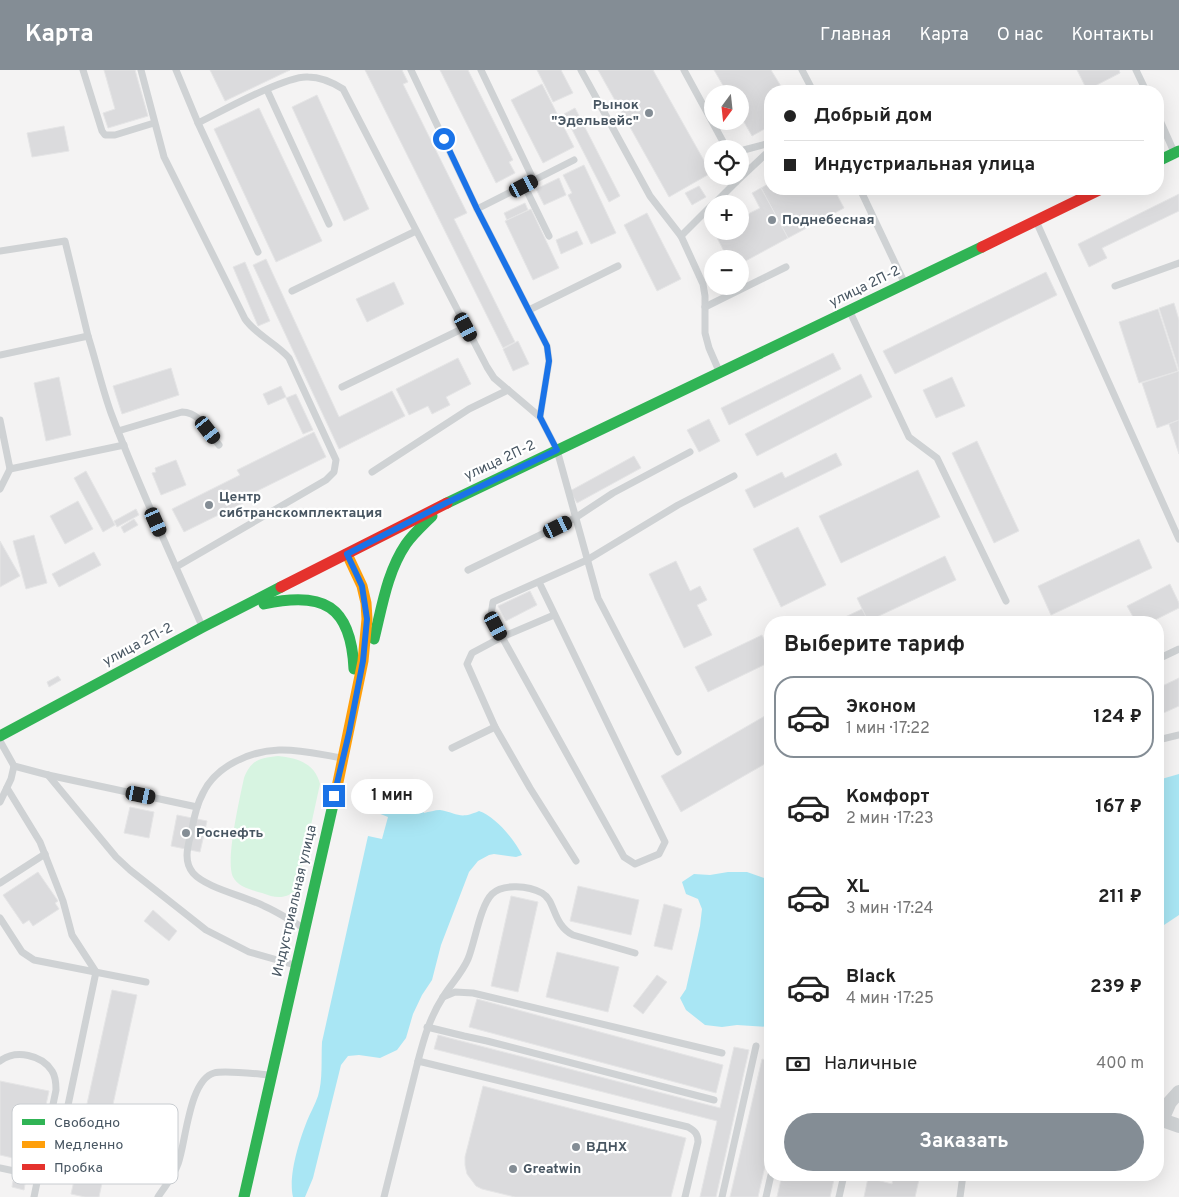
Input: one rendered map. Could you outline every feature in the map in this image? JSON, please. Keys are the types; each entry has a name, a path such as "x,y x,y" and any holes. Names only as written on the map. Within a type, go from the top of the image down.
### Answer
{"main road":[{"path":"1164,159 1177,152"},
{"name":"улица 2П-2","path":"0,736 203,627 446,503 1089,195"},
{"path":"349,733 389,579 397,559 415,533 446,503"},
{"name":"Индустриальная улица","path":"244,1197 349,733 363,661 367,619 362,586 347,554"},
{"path":"237,610 288,599 308,599 324,604 334,610 345,622 354,652 349,733"}],"street":[{"path":"1164,1112 1179,1092"},
{"path":"1164,1120 1179,1126"}],"lane":[{"path":"83,70 102,132 105,135 115,136 154,124"},
{"path":"141,70 164,158 245,319 250,326 289,358 336,460 334,472 326,480 176,567"},
{"path":"176,70 258,252"},
{"path":"411,70 477,209 547,346 549,361 540,417"},
{"path":"481,70 534,181"},
{"path":"581,70 650,196 681,236 703,284 705,333 709,348 720,373"},
{"path":"684,70 722,140"},
{"path":"802,70 810,85"},
{"path":"1136,70 1143,85"},
{"path":"198,122 285,82 306,76 328,80 343,89 487,367 494,378 540,417 557,450 598,598 678,752"},
{"path":"267,90 329,224"},
{"path":"1164,127 1177,152"},
{"path":"749,149 764,145"},
{"path":"749,167 764,155"},
{"path":"477,209 574,160"},
{"path":"721,195 730,185"},
{"path":"524,186 549,236"},
{"path":"863,195 905,284"},
{"path":"681,236 704,213"},
{"path":"1035,221 1179,538"},
{"path":"292,291 416,231"},
{"path":"0,251 65,241 88,336 118,431 203,627"},
{"path":"1116,286 1179,263"},
{"path":"529,310 618,266"},
{"path":"705,307 786,267"},
{"path":"850,311 909,438 937,458 1006,601"},
{"path":"342,387 466,327"},
{"path":"0,355 88,336"},
{"path":"372,472 469,409 508,390"},
{"path":"118,431 182,412 189,412 196,415 219,445"},
{"path":"0,420 10,469 0,489"},
{"path":"10,469 124,445"},
{"path":"468,570 576,518 613,494 690,452"},
{"path":"539,582 665,842 659,854 635,864 624,857 502,637 491,615 493,602 587,560 678,506 734,476"},
{"path":"554,615 502,637 472,653 467,664 495,727 530,788 576,861"},
{"path":"1164,656 1179,649"},
{"path":"452,748 495,727"},
{"path":"1164,739 1179,735"},
{"path":"0,741 14,766 11,779 0,802"},
{"path":"304,928 265,906 204,882 193,873 188,864 187,854 197,807 204,790 216,776 240,759 258,752 280,750 343,758"},
{"path":"14,766 197,807"},
{"path":"48,775 116,857 206,930 231,944 255,954 296,966"},
{"path":"7,788 40,842 63,901 72,935 96,972 68,1104"},
{"path":"0,883 45,854"},
{"path":"384,1197 427,1027 443,997 460,974 468,959 486,902 492,894 506,887 530,889 543,893 549,899 564,930 573,935 635,953"},
{"path":"0,918 22,952 34,960 146,982"},
{"path":"443,997 455,992 472,993 722,1053"},
{"path":"427,1027 714,1100"},
{"path":"722,1197 756,1046"},
{"path":"0,1061 14,1055 24,1055 36,1058 46,1064 53,1072 56,1081 53,1104"},
{"path":"418,1061 688,1127 698,1136 698,1142 685,1197"},
{"path":"178,1165 195,1097 206,1077 215,1072 271,1075"},
{"path":"766,1197 770,1181"},
{"path":"839,1197 843,1181"},
{"path":"960,1197 962,1181"},
{"path":"34,1197 36,1184"},
{"path":"158,1197 167,1184"}],"green space":[{"path":"278,756 292,758 310,766 318,777 320,784 297,889 289,895 280,897 246,888 235,880 231,869 232,844 244,778 256,761"}],"water":[{"path":"1179,774 1179,915 1164,925 1164,778"},
{"path":"392,796 408,797 424,813 440,810 467,815 479,811 504,829 515,842 522,855 516,857 489,855 478,861 469,872 441,945 432,980 413,1014 406,1038 397,1050 380,1058 359,1055 348,1056 341,1065 313,1178 305,1197 293,1197 292,1179 295,1159 304,1129 320,1090 322,1042 368,836 382,839 388,817 378,813 375,805 379,800"},
{"path":"728,872 747,872 764,878 764,1027 737,1025 722,1027 705,1025 686,1010 680,998 686,989 702,909 698,899 686,894 682,882 694,874 710,875"}],"building":[{"path":"104,70 135,70 148,116 108,128 103,113 115,109"},
{"path":"210,70 290,70 225,101"},
{"path":"365,70 402,70 408,82 403,84 467,213 454,219 515,342 503,348"},
{"path":"440,70 468,70 513,160 509,162 515,173 496,183"},
{"path":"537,70 561,70 573,93 553,102"},
{"path":"598,70 653,70 704,161 704,177 669,197"},
{"path":"714,70 771,70 780,85 764,85 764,129 752,136 749,130 749,85 723,85"},
{"path":"1077,70 1119,70 1120,73 1097,85 1084,85"},
{"path":"542,84 574,147 543,163 511,100"},
{"path":"317,95 369,209 344,221 292,107"},
{"path":"259,108 322,241 276,262 214,129"},
{"path":"575,108 620,196 609,202 564,114"},
{"path":"64,126 69,151 32,157 27,133"},
{"path":"584,165 616,233 591,244 568,195 572,193 563,175"},
{"path":"559,178 566,195 544,205 536,189"},
{"path":"699,186 705,195 704,198 692,205 685,193"},
{"path":"761,188 788,238 749,259 749,250 723,250 718,240 749,240 749,214 760,208 752,193"},
{"path":"1179,194 1179,211 1102,248 1107,258 1089,267 1078,244"},
{"path":"765,195 837,195 844,208 788,238"},
{"path":"525,203 528,210 507,220 504,213"},
{"path":"531,209 559,268 533,280 505,221"},
{"path":"647,213 681,279 657,291 624,225"},
{"path":"577,231 583,244 561,254 556,240"},
{"path":"266,259 339,417 392,391 405,416 339,449 253,265"},
{"path":"245,262 270,321 258,326 233,267"},
{"path":"1046,272 1057,295 895,374 883,351"},
{"path":"394,282 404,304 367,322 356,299"},
{"path":"1174,303 1179,320 1179,370 1159,308"},
{"path":"1158,309 1178,371 1139,383 1119,322"},
{"path":"518,341 529,364 513,371 503,349"},
{"path":"833,353 841,369 729,425 721,408"},
{"path":"458,358 471,384 446,397 450,405 432,414 428,406 409,415 396,389"},
{"path":"171,368 179,395 122,414 113,386"},
{"path":"1179,371 1179,420 1157,428 1142,383"},
{"path":"861,374 872,397 757,456 745,434"},
{"path":"59,377 71,435 46,441 34,383"},
{"path":"952,377 965,406 936,418 923,390"},
{"path":"281,386 286,397 268,405 263,394"},
{"path":"296,394 313,430 303,434 286,398"},
{"path":"709,419 720,441 699,452 687,430"},
{"path":"1179,420 1179,454 1169,424"},
{"path":"314,432 326,457 251,494 253,498 184,532 172,509 240,475 237,470"},
{"path":"977,441 1019,531 994,543 952,453"},
{"path":"836,453 842,465 754,508 745,490 782,472 785,478"},
{"path":"634,456 641,468 577,503 570,491"},
{"path":"176,460 186,485 161,495 152,473 156,472 155,468"},
{"path":"918,470 940,517 841,563 819,516"},
{"path":"86,471 115,525 103,532 74,478"},
{"path":"78,501 93,529 65,544 50,516"},
{"path":"136,509 139,515 117,527 114,521"},
{"path":"134,519 138,525 124,533 121,527"},
{"path":"798,527 826,585 781,607 753,549"},
{"path":"34,535 47,583 26,589 13,541"},
{"path":"1139,539 1152,568 1051,615 1038,586"},
{"path":"0,541 20,576 0,587"},
{"path":"94,552 101,565 59,587 52,574"},
{"path":"945,556 956,580 879,616 866,616 857,598"},
{"path":"676,561 690,591 700,586 707,600 697,605 712,635 684,648 649,574"},
{"path":"1170,584 1179,603 1179,608 1163,616 1133,616 1127,606"},
{"path":"530,591 537,605 506,621 498,606"},
{"path":"862,609 866,616 847,616"},
{"path":"762,635 764,639 764,665 708,692 695,667"},
{"path":"58,676 61,680 49,687 47,682"},
{"path":"1179,678 1179,706 1164,713 1164,685"},
{"path":"764,716 764,764 681,812 661,776"},
{"path":"130,807 154,812 149,838 124,833"},
{"path":"177,815 207,821 200,852 171,846"},
{"path":"38,872 58,901 55,903 59,909 33,926 29,920 23,924 3,895"},
{"path":"578,886 639,900 631,935 570,921"},
{"path":"511,896 538,902 518,992 491,986"},
{"path":"664,904 682,909 672,950 654,946"},
{"path":"153,910 177,931 169,941 144,921"},
{"path":"557,952 619,967 608,1012 546,997"},
{"path":"657,975 667,982 643,1014 633,1006"},
{"path":"112,990 137,995 113,1104 87,1104"},
{"path":"477,999 723,1065 716,1093 469,1027"},
{"path":"438,1035 720,1108 734,1047 749,1050 716,1197 700,1197 717,1121 434,1049"},
{"path":"762,1059 764,1060 764,1170 758,1197 730,1197"},
{"path":"0,1081 49,1091 46,1104 12,1104 12,1158 0,1155"},
{"name":"ВДНХ","path":"483,1086 686,1138 671,1197 515,1197 476,1186 467,1174 465,1157"},
{"path":"781,1181 834,1181 830,1197 777,1197"},
{"path":"867,1181 880,1181 892,1184 893,1181 919,1181 915,1197 864,1197"},
{"path":"12,1184 25,1184 24,1190 12,1187"},
{"path":"73,1184 102,1184 99,1197 71,1194"}],"traffic: fast":[{"path":"1164,158 1179,151"},
{"path":"447,503 982,247"},
{"path":"374,639 386,590 399,555 409,540 432,516"},
{"path":"0,736 281,587"},
{"path":"264,604 285,600 303,600 318,602 330,608 340,617 347,630 352,647 354,669"},
{"path":"244,1197 337,787"}],"traffic: slow":[{"path":"337,787 363,661 367,619 362,586 347,554"}],"traffic: jam":[{"path":"982,247 1089,195"},
{"path":"281,587 447,503"}],"place":[{"name":"Рынок \"Эдельвейс\"","path":"649,113"},
{"name":"Поднебесная","path":"772,220"},
{"name":"Центр сибтранскомплектация","path":"209,505"},
{"name":"Роснефть","path":"186,833"},
{"name":"ВДНХ","path":"576,1147"},
{"name":"Greatwin","path":"513,1169"}],"route":[{"path":"334,796 349,733 366,638 366,603 362,586 347,554 446,503 557,450 540,417 549,361 547,346 477,209 444,139"}]}
